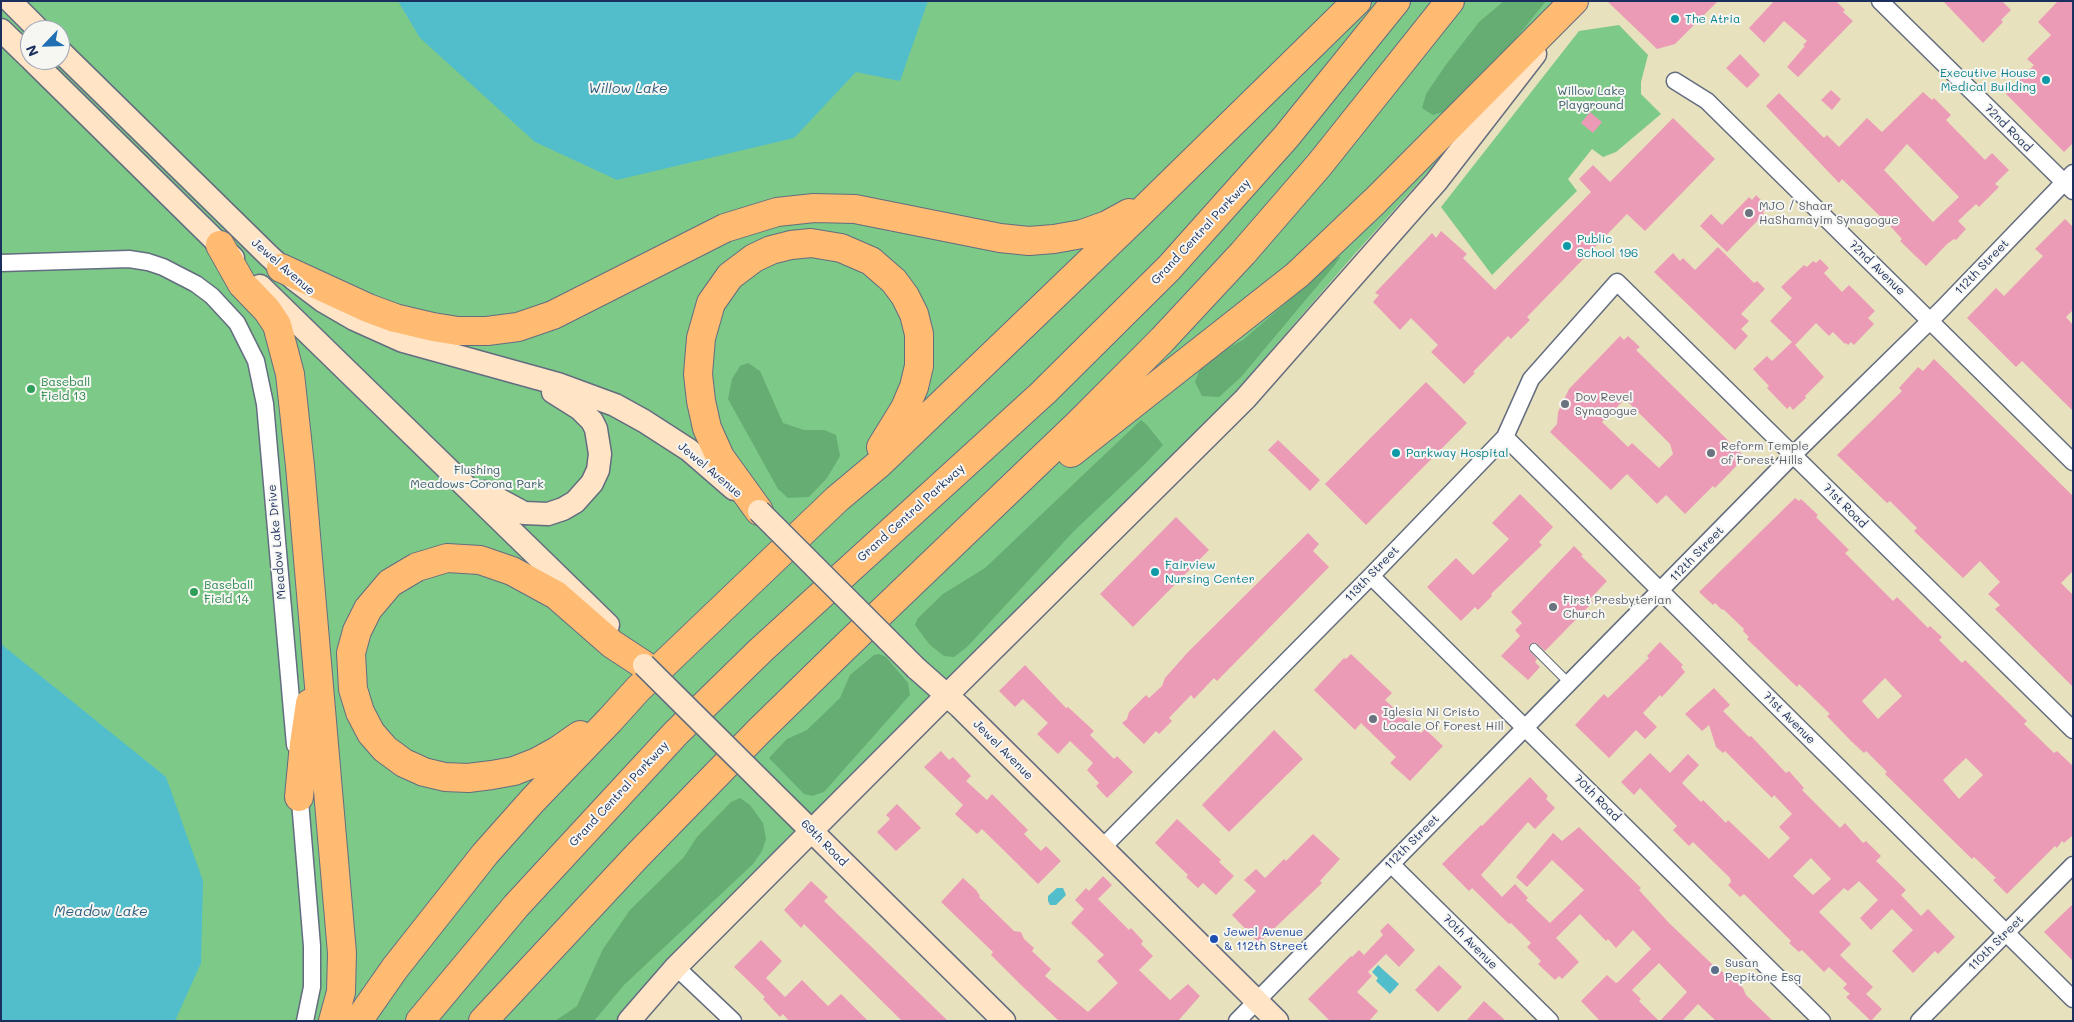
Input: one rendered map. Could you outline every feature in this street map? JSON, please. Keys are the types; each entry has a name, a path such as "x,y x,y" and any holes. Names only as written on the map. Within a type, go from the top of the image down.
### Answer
{"highway":[{"path":"641,677 612,644 556,595 502,566 480,560 459,558 426,563 408,571 390,583 368,609 357,631 352,653 351,677 356,700 365,723 385,750 409,766 445,777 468,778 492,775 537,762 569,744 880,463 1160,194 1357,1"},
{"name":"Grand Central Parkway","path":"420,1021 530,891 676,733 768,643 1043,393 1155,282 1222,211 1286,137 1396,1"},
{"path":"483,1021 684,807 837,654 1078,424 1202,297 1320,164 1450,1"},
{"path":"929,566 1297,274 1374,201 1575,1"},
{"path":"281,268 394,318 440,328 487,331 518,327 553,315 725,228 777,212 814,208 855,209 1000,238 1035,240 1069,237 1094,230 1119,219 1160,194"},
{"path":"759,511 720,457 707,428 699,388 699,349 711,303 727,280 738,269 754,258 771,250 792,245 811,243 832,246 852,251 871,261 894,281 905,296 914,314 919,334 919,366 914,387 905,408 885,442 838,499"},
{"path":"220,245 242,284 272,317 279,330 291,381 316,644 342,953 341,992 333,1021"},
{"path":"299,797 316,644"},
{"path":"358,1021 395,968 485,854 533,800 610,720 641,677"}],"street":[{"path":"10,1 29,20"},
{"path":"629,1021 676,967 1245,399 1436,182 1575,1"},
{"name":"72nd Road","path":"1880,1 2070,182"},
{"path":"1,30 20,48"},
{"name":"Jewel Avenue","path":"70,61 281,268 323,301 370,327 420,346 583,392 644,420 689,450 759,511 916,668 947,696 1277,1021"},
{"path":"42,70 102,127 298,324 618,634 641,677"},
{"name":"72nd Avenue","path":"1676,82 1707,102 2073,462"},
{"name":"112th Street","path":"1236,1021 1793,454 2070,182"},
{"name":"Meadow Lake Drive","path":"1,263 129,259 163,267 179,274 212,296 237,323 256,361 265,404 312,946 312,987 305,1021"},
{"name":"113th Street","path":"1102,848 1372,576 1505,437 1531,379 1617,282"},
{"name":"71st Road","path":"1617,282 2073,730"},
{"path":"452,472 516,510 531,514 548,514 563,509 582,496 592,483 598,470 600,454 598,436 592,421 573,403 508,370"},
{"name":"71st Avenue","path":"1505,437 2073,999"},
{"name":"70th Road","path":"1372,576 1822,1021"},
{"name":"69th Road","path":"641,677 766,786 1004,1021"},
{"name":"70th Avenue","path":"1391,864 1550,1021"},
{"name":"110th Street","path":"1919,1021 2073,865"},
{"path":"676,967 733,1021"}],"lane":[{"path":"1534,648 1569,683"}],"green space":[{"name":"Flushing Meadows-Corona Park","path":"1,1 1572,1 1452,145 1238,389 818,810 787,838 629,1021 1,1021"},
{"path":"1504,1 1546,1 1501,57 1443,112 1433,115 1422,108 1426,94 1445,66 1479,22"},
{"name":"Willow Lake Playground","path":"1619,25 1648,55 1641,82 1641,94 1661,114 1616,152 1603,157 1592,149 1568,179 1577,191 1492,275 1441,207 1579,31"},
{"path":"1341,256 1241,377 1219,397 1202,396 1195,382 1199,371 1213,356 1243,340 1288,301 1325,264"},
{"path":"748,363 760,371 783,423 804,430 824,430 836,435 840,456 827,478 809,497 788,498 778,489 728,399 732,379 740,366"},
{"path":"1141,420 1163,445 1074,531 967,647 954,657 944,656 930,645 915,625 918,618 943,594 985,568"},
{"path":"879,654 886,657 908,683 910,695 824,792 812,796 804,794 769,758 787,739 807,730 840,698 850,675 874,655"},
{"path":"740,798 750,805 763,823 766,839 762,851 753,864 624,985 594,1021 555,1021 577,1006 603,949 630,910 684,857 697,837 731,802"}],"water":[{"name":"Willow Lake","path":"398,1 928,1 900,81 856,72 794,138 617,180 535,142 420,38"},
{"name":"Meadow Lake","path":"1,644 166,777 203,881 201,963 175,1021 1,1021"},
{"path":"1057,888 1063,888 1066,895 1056,905 1050,905 1048,896"},
{"path":"1378,965 1399,984 1390,994 1376,981 1378,978 1372,972"}],"building":[{"path":"1607,1 1718,1 1675,44 1657,49"},
{"path":"1774,1 1836,1 1845,10 1843,12 1853,21 1798,77 1787,67 1807,41 1784,21 1764,43 1749,28"},
{"path":"1943,1 2002,1 2011,10 2001,20 2003,22 1983,43"},
{"name":"Executive House Medical Building","path":"2058,1 2073,1 2073,143 2064,152 2006,94 2034,65 2027,59 2051,35 2038,22"},
{"path":"1740,54 1760,75 1747,88 1726,68"},
{"path":"1831,90 1841,99 1832,110 1821,100"},
{"path":"1923,92 1932,100 1934,98 1951,115 1946,120 1985,160 1992,153 2009,170 1995,184 1999,187 1979,207 1976,204 1958,221 1966,229 1956,240 1954,239 1947,244 1926,266 1900,241 1902,239 1892,228 1842,179 1839,183 1766,106 1779,93 1824,138 1827,135 1839,147 1867,118 1882,132","holes":["1907,144 1959,197 1933,222 1884,170"]},
{"path":"1590,112 1602,122 1593,133 1581,123"},
{"name":"Public School 196","path":"1673,118 1715,159 1645,231 1627,214 1527,317 1530,320 1511,339 1508,336 1464,384 1431,352 1438,345 1411,318 1400,330 1373,302 1379,295 1375,293 1432,233 1436,238 1441,231 1467,254 1463,258 1495,290 1591,192 1579,179 1593,165 1610,182"},
{"path":"1756,195 1768,207 1763,212 1764,214 1727,252 1700,226 1711,214 1722,225 1749,197 1752,200"},
{"path":"2065,219 2073,227 2073,310 2066,317 2073,325 2073,411 2022,361 2016,367 1967,318 1996,288 2004,296 2043,256 2035,249"},
{"path":"1718,247 1754,283 1757,281 1765,289 1741,314 1749,321 1741,329 1748,336 1735,350 1654,272 1673,253 1680,261 1683,258 1695,270"},
{"path":"1820,259 1829,268 1824,273 1842,292 1849,285 1875,311 1868,318 1874,324 1854,345 1851,342 1848,345 1833,332 1829,336 1816,323 1795,345 1824,377 1793,410 1790,406 1787,409 1767,388 1769,386 1753,369 1767,356 1772,361 1792,342 1770,321 1792,298 1781,287 1804,265 1807,267 1813,261 1816,263"},
{"path":"1620,336 1624,340 1628,336 1640,347 1636,350 1745,457 1715,488 1713,486 1685,514 1666,495 1657,504 1627,474 1611,490 1550,432 1557,424 1558,412 1569,389","holes":["1625,399 1670,444 1673,454 1659,468 1632,443 1628,447 1602,422"]},
{"path":"1934,359 2073,496 2073,571 2061,583 2073,595 2073,687 1995,609 2000,605 1988,594 2000,582 1980,561 1963,578 1914,531 1917,528 1890,501 1887,503 1837,455 1902,391 1899,388 1918,367 1923,371"},
{"name":"Parkway Hospital","path":"1426,382 1467,423 1366,525 1325,484"},
{"path":"1278,440 1320,480 1310,491 1268,450"},
{"path":"1520,494 1553,527 1539,542 1542,545 1491,594 1492,596 1478,610 1475,607 1461,621 1427,587 1456,558 1473,575 1509,539 1492,523"},
{"path":"1795,498 1799,501 1801,499 1849,550 1845,553 1893,601 1897,597 1928,628 1930,626 1942,637 1939,640 1962,663 1965,660 2027,721 2024,724 2054,753 2057,751 2073,766 2073,835 2064,843 2062,841 2057,848 2055,846 2007,894 1993,880 1996,878 1974,857 1972,859 1885,774 1887,772 1866,751 1864,753 1851,741 1827,716 1830,714 1799,684 1797,687 1747,639 1749,637 1743,631 1744,629 1723,609 1715,603 1713,605 1699,592","holes":["1885,678 1902,696 1878,719 1862,701","1966,758 1983,775 1959,799 1943,780"]},
{"name":"Fairview Nursing Center","path":"1176,517 1209,550 1133,627 1100,594"},
{"path":"1308,533 1319,544 1313,551 1329,567 1217,681 1214,678 1194,699 1191,695 1169,718 1172,721 1159,734 1156,731 1144,744 1122,723 1127,719 1129,712 1146,695 1149,698 1162,686 1165,678 1188,652"},
{"name":"First Presbyterian Church","path":"1574,546 1583,555 1581,556 1607,581 1590,599 1593,602 1545,651 1536,643 1530,644 1529,650 1537,659 1535,662 1540,667 1528,680 1501,656 1520,636 1515,630 1522,623 1511,612"},
{"path":"1660,642 1683,665 1681,667 1685,672 1662,697 1660,695 1643,713 1657,727 1645,739 1636,730 1609,758 1575,725 1604,694 1608,698 1649,658 1647,656"},
{"name":"Iglesia Ni Cristo Locale Of Forest Hill","path":"1351,654 1392,693 1385,700 1421,733 1425,729 1443,746 1410,781 1390,763 1396,757 1361,723 1355,730 1314,690 1344,658 1346,659"},
{"path":"1025,665 1066,708 1068,707 1094,731 1090,735 1114,759 1117,756 1133,772 1107,798 1096,786 1099,783 1087,770 1093,763 1070,741 1058,754 1037,734 1048,723 1023,699 1015,707 999,691"},
{"path":"1714,688 1730,705 1723,711 1749,737 1751,736 1786,773 1789,771 1804,788 1802,790 1840,828 1845,823 1863,843 1866,841 1881,856 1876,861 1906,890 1901,895 1921,916 1928,909 1955,937 1938,954 1935,951 1913,973 1892,951 1913,930 1892,909 1871,930 1860,918 1878,900 1859,881 1848,891 1844,888 1819,912 1851,944 1840,955 1873,987 1866,994 1882,1009 1871,1021 1846,997 1850,994 1843,988 1847,984 1829,967 1824,972 1802,950 1799,952 1789,943 1791,941 1744,894 1740,897 1728,885 1731,882 1730,878 1693,842 1689,846 1673,830 1677,826 1640,788 1634,795 1621,782 1650,753 1670,773 1688,754 1699,765 1682,783 1701,802 1703,800 1726,823 1728,820 1769,859 1790,838 1779,827 1792,814 1774,795 1772,798 1725,751 1723,753 1716,747 1709,725 1702,731 1685,714","holes":["1811,858 1831,879 1813,895 1793,876"]},
{"path":"1274,730 1303,759 1229,832 1202,805"},
{"path":"941,751 949,760 953,757 971,776 966,781 987,800 992,794 1028,830 1024,834 1041,851 1046,846 1061,861 1038,884 982,829 977,834 955,814 963,805 924,767"},
{"path":"1530,777 1548,796 1546,799 1555,808 1535,829 1528,822 1481,875 1502,897 1515,884 1528,898 1526,900 1550,923 1584,890 1552,860 1527,887 1516,877 1553,833 1562,841 1579,827 1641,888 1639,890 1669,923 1713,965 1730,979 1732,977 1743,988 1746,995 1773,1021 1716,1021 1698,1004 1682,1021 1660,1021 1687,992 1659,963 1632,990 1641,999 1639,1001 1659,1021 1600,1021 1581,1001 1607,975 1616,983 1618,982 1651,949 1633,930 1616,948 1608,939 1606,941 1580,914 1556,938 1579,962 1562,979 1559,976 1555,980 1538,964 1541,961 1527,947 1531,943 1472,888 1469,891 1442,864"},
{"path":"897,804 921,828 896,851 877,832 890,819 886,815"},
{"path":"1177,819 1221,860 1219,862 1234,876 1216,895 1203,883 1198,888 1186,877 1188,875 1155,843"},
{"path":"1313,834 1340,859 1320,881 1322,883 1259,943 1232,915 1256,891 1244,880 1256,869 1265,878 1284,859 1286,861"},
{"path":"1103,876 1112,885 1098,899 1129,930 1131,928 1143,941 1141,944 1153,956 1139,970 1170,1000 1188,984 1200,996 1178,1021 1059,1021 991,955 993,952 941,902 963,878 976,890 979,897 1014,931 1021,932 1024,939 1034,948 1032,951 1051,969 1045,976 1088,1012 1118,983 1097,961 1104,955 1071,923 1084,909 1075,900 1086,888 1089,891"},
{"path":"811,881 828,897 824,901 948,1021 902,1021 804,924 801,928 784,910"},
{"path":"2073,904 2073,961 2044,932"},
{"path":"1388,923 1415,950 1399,967 1386,954 1368,972 1372,976 1357,992 1378,1011 1369,1021 1330,1021 1308,999 1351,956 1359,950 1364,955 1383,935 1380,931"},
{"path":"761,940 782,961 766,978 785,997 802,980 828,1006 841,994 868,1021 789,1021 783,1014 780,1017 763,999 765,997 734,967"},
{"path":"1439,965 1462,987 1438,1012 1415,990"},
{"path":"1484,1001 1506,1021 1466,1021"}],"place":[{"name":"The Atria","path":"1675,19"},
{"name":"Executive House Medical Building","path":"2046,80"},
{"name":"MJO / Shaar HaShamayim Synagogue","path":"1749,213"},
{"name":"Public School 196","path":"1567,246"},
{"name":"Baseball Field 13","path":"31,389"},
{"name":"Dov Revel Synagogue","path":"1565,404"},
{"name":"Parkway Hospital","path":"1396,453"},
{"name":"Reform Temple of Forest Hills","path":"1711,453"},
{"name":"Fairview Nursing Center","path":"1155,572"},
{"name":"Baseball Field 14","path":"194,592"},
{"name":"First Presbyterian Church","path":"1553,607"},
{"name":"Iglesia Ni Cristo Locale Of Forest Hill","path":"1373,719"},
{"name":"Jewel Avenue & 112th Street","path":"1214,939"},
{"name":"Susan Pepitone Esq","path":"1715,970"}]}
